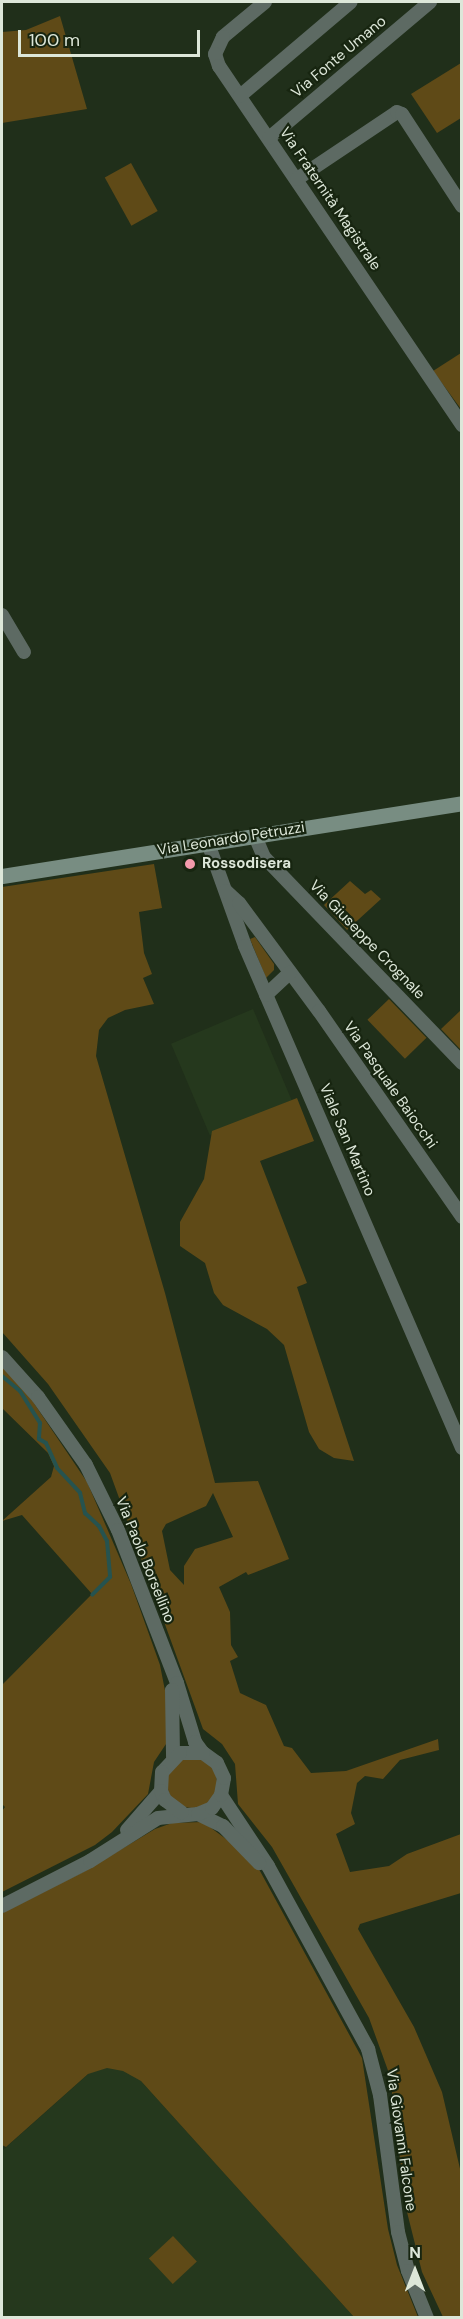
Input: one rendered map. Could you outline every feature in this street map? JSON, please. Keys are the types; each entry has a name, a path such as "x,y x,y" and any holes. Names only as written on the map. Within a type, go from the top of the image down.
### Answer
{"main road":[{"name":"Via Leonardo Petruzzi","path":"2,876 462,803"}],"street":[{"name":"Via Fraternità Magistrale","path":"265,2 217,46 219,66 461,424"},
{"path":"240,96 351,2"},
{"name":"Via Fonte Umano","path":"269,138 430,2"},
{"path":"297,179 397,112 402,114 462,206"},
{"path":"2,615 24,652"},
{"name":"Via Giuseppe Crognale","path":"255,836 264,857 462,1063"},
{"name":"Viale San Martino","path":"208,843 239,930 266,995 462,1448"},
{"name":"Via Pasquale Baiocchi","path":"224,889 254,924 319,1011 462,1217"},
{"path":"239,930 254,924"},
{"path":"266,995 290,973"},
{"name":"Via Paolo Borsellino","path":"2,1358 38,1397 86,1465 118,1530 168,1661 195,1742 203,1753"},
{"name":"Via Paolo Borsellino","path":"168,1661 175,1718 173,1757"},
{"path":"2,1906 109,1848 158,1818 182,1813 198,1814 212,1808 221,1795 222,1770 203,1753 188,1751 173,1757 162,1772 161,1791 152,1805 109,1848"},
{"path":"161,1791 172,1808 182,1813"},
{"name":"Via Giovanni Falcone","path":"221,1795 261,1853 273,1879 368,2049 380,2094 398,2232 427,2318"},
{"name":"Via Giovanni Falcone","path":"198,1814 223,1826 273,1879"}],"shaded area":[{"path":"60,16 87,109 2,123 2,32 26,30"},
{"path":"461,63 461,118 437,133 411,94"},
{"path":"131,163 158,211 131,226 105,178"},
{"path":"461,353 461,409 433,371"},
{"path":"154,864 162,908 139,912 144,953 152,974 143,978 154,1004 125,1010 108,1018 99,1030 96,1056 165,1293 215,1483 258,1481 289,1559 248,1575 246,1572 219,1587 230,1612 231,1645 238,1657 230,1661 240,1693 266,1705 284,1746 292,1748 311,1773 346,1771 438,1739 439,1750 400,1760 383,1779 365,1776 357,1783 351,1813 355,1824 336,1834 350,1872 389,1866 407,1854 461,1834 461,1893 360,1924 358,1929 414,2027 442,2092 461,2173 461,2317 443,2317 422,2272 406,2208 390,2076 369,2018 272,1847 238,1804 235,1764 222,1744 203,1729 110,1473 48,1384 2,1332 2,887","holes":["213,1493 233,1537 195,1549 184,1566 184,1585 170,1570 162,1531 166,1524 206,1506"]},
{"path":"350,881 365,894 371,890 381,899 347,930 324,905"},
{"path":"255,937 274,964 274,970 266,978 250,939"},
{"path":"389,999 427,1038 405,1059 367,1020"},
{"path":"253,1009 292,1100 210,1135 171,1044"},
{"path":"461,1010 461,1050 441,1029"},
{"path":"297,1098 314,1141 260,1161 307,1283 297,1287 354,1461 334,1458 319,1449 309,1432 284,1345 267,1329 223,1305 214,1293 205,1263 180,1246 180,1222 204,1179 212,1131"},
{"path":"2,1365 21,1384 87,1482 131,1584 160,1665 168,1706 168,1741 154,1762 148,1794 112,1832 95,1845 2,1892 2,1811 5,1807 2,1804 2,1685 92,1594 22,1515 2,1521 51,1477 54,1466 48,1453 2,1408"},
{"path":"187,1758 197,1758 210,1765 217,1778 217,1788 210,1801 197,1808 187,1808 178,1804 171,1797 167,1788 167,1778 171,1769 178,1762"},
{"path":"203,1822 245,1853 260,1871 362,2058 388,2229 397,2265 418,2317 354,2317 141,2081 123,2071 107,2068 88,2074 6,2147 2,2145 2,1913 85,1871 155,1829 172,1823"},
{"path":"114,2051 354,2317 2,2317 2,2151"},
{"path":"173,2236 197,2262 173,2284 149,2259"}],"waterway":[{"path":"2,1376 20,1391 40,1423 39,1439 46,1443 57,1468 80,1493 85,1513 99,1526 107,1541 110,1577 92,1595"}],"place":[{"name":"Rossodisera","path":"190,864"}]}
